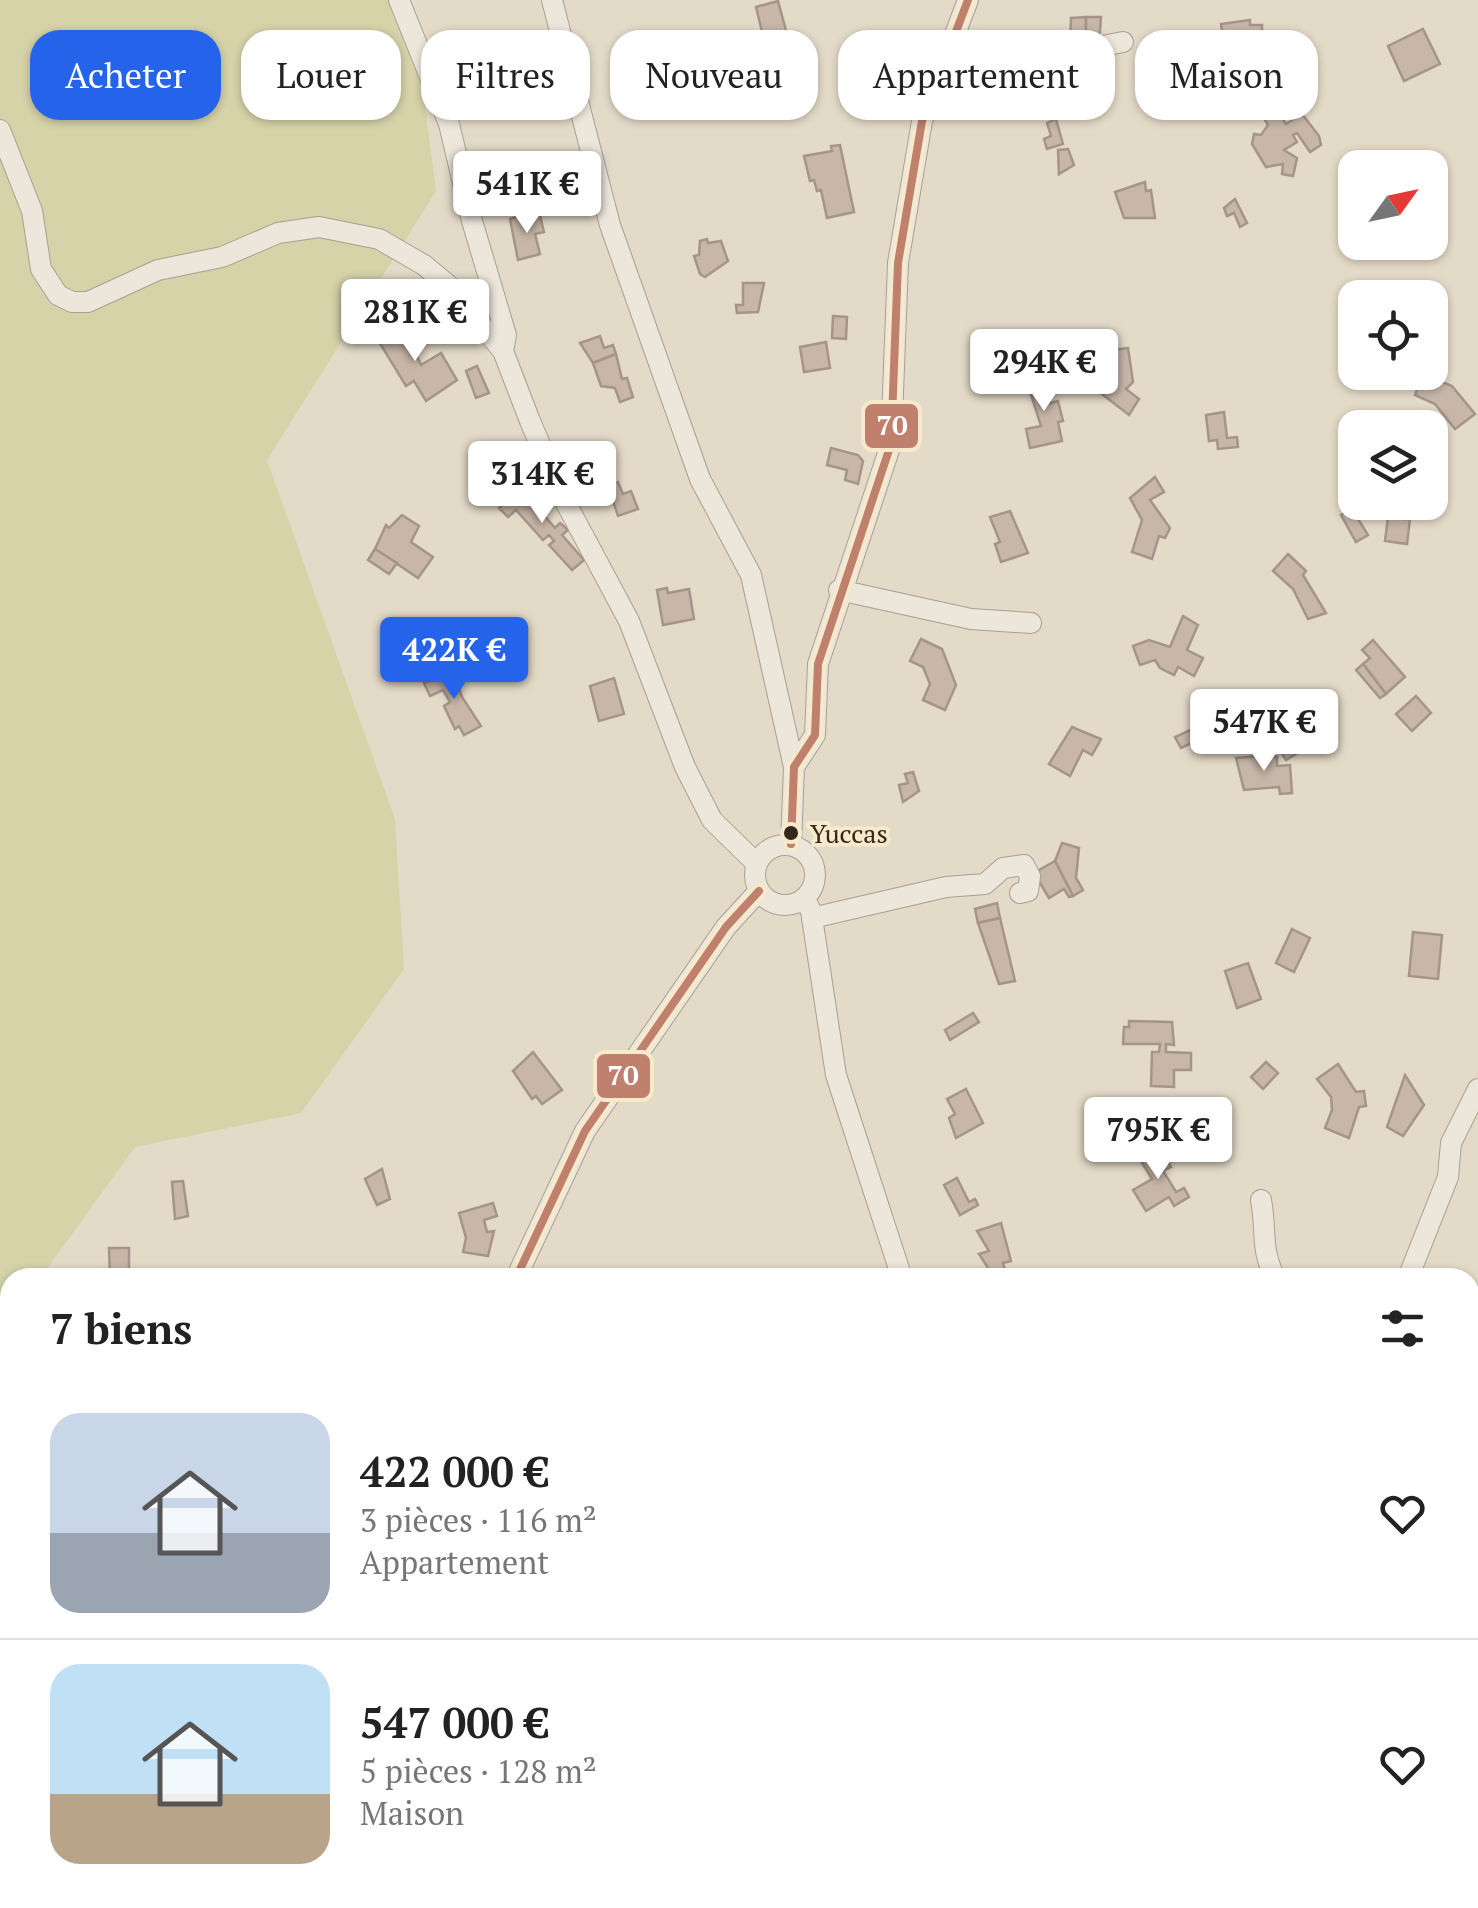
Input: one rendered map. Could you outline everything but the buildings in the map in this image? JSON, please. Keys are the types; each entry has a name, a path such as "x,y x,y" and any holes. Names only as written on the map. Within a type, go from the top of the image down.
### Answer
{"street":[{"path":"399,0 450,124 472,221 506,334 502,351"},
{"path":"552,0 610,225 700,479 751,574 794,767 791,844"},
{"path":"956,30 968,0"},
{"path":"1115,44 1123,42"},
{"path":"794,767 815,735 818,664 839,590 891,444 898,263 922,120"},
{"path":"0,130 32,211 42,269 58,295 72,302 88,302 158,270 222,258 278,233 319,227 378,239 424,265 448,285 502,351 560,492 636,637 694,785 712,820 756,864 759,891 726,927 586,1132 521,1268"},
{"path":"839,590 971,619 1031,623"},
{"path":"756,864 777,845 791,844 804,850 816,874 808,908 836,1076 899,1268"},
{"path":"759,891 785,906 808,908 985,884 1003,868 1024,864 1030,876 1028,890 1020,894"},
{"path":"1412,1268 1448,1177 1451,1142 1478,1089"},
{"path":"1260,1200 1266,1230 1263,1253 1271,1268"}],"shaded area":[{"path":"0,0 411,0 421,76 421,120 427,120 436,191 267,460 395,819 404,969 301,1113 135,1147 48,1268 0,1268"}],"transit line":[{"name":"70","path":"791,844 794,767 815,735 818,664 891,444 898,263 922,121 968,0"},
{"name":"70","path":"521,1268 585,1131 726,927 759,891"}],"place":[{"name":"Yuccas","path":"791,833"}]}
